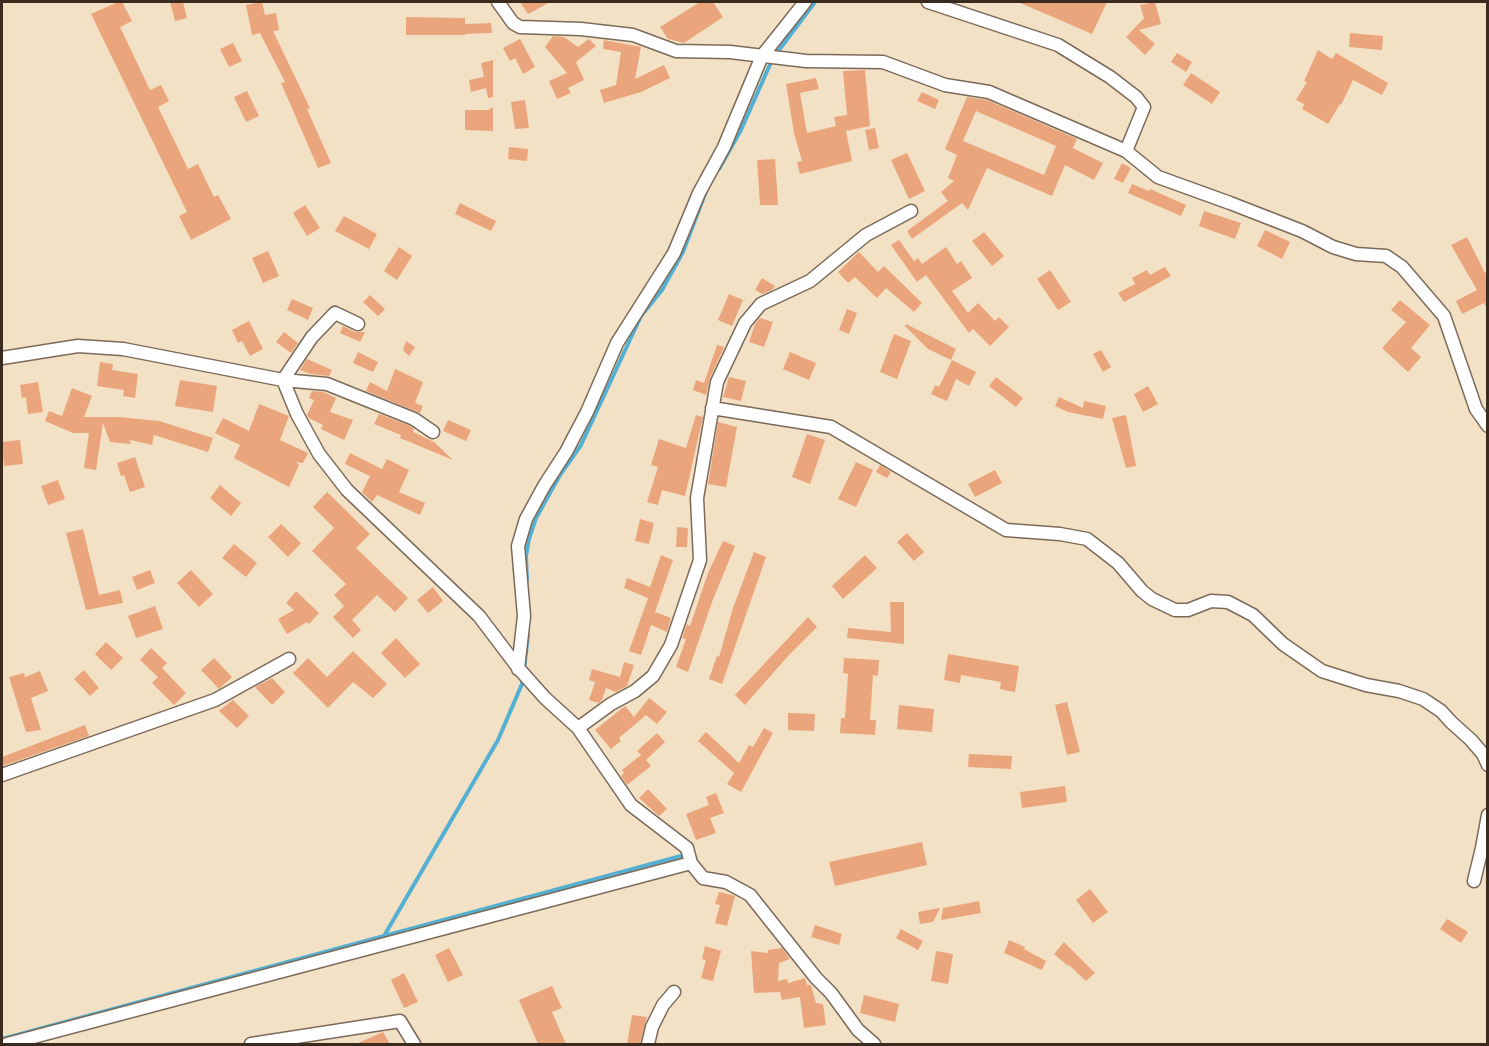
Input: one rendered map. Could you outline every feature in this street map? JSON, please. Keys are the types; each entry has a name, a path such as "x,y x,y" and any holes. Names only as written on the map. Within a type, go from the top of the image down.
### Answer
{"street":[{"path":"498,2 513,23 520,27 633,35 675,51 730,52 806,61 883,62 945,85 989,92 1126,151 1158,177 1302,231 1333,247 1356,254 1386,256 1402,267 1444,316 1476,409 1488,426"},
{"path":"519,670 524,616 518,546 526,519 582,422 617,343 674,253 699,193 724,147 762,56 805,2"},
{"path":"928,2 1058,45 1110,76 1136,97 1144,107 1126,151"},
{"path":"578,728 635,691 653,676 671,645 700,560 697,498 717,382 745,323 761,304 810,282 866,235 911,211"},
{"path":"283,380 312,337 335,314 358,324"},
{"path":"2,358 78,346 112,348 283,380 327,384 414,419 433,432"},
{"path":"283,380 297,414 320,454 347,490 479,616 519,670 578,728 631,805 687,848 691,863 703,878 726,882 750,895 809,970 831,993 858,1030 874,1044"},
{"path":"712,408 831,427 1006,530 1060,534 1087,539 1118,563 1142,591 1175,610 1188,610 1211,601 1228,602 1253,615 1283,644 1322,671 1423,699 1441,711 1472,740 1488,765"},
{"path":"2,776 215,700 289,659"},
{"path":"1474,881 1488,815"},
{"path":"7,1044 691,863"},
{"path":"648,1044 652,1028 663,1005 674,992"},
{"path":"251,1044 400,1021 414,1044"}],"building":[{"path":"122,2 132,21 120,27 150,90 161,85 169,101 158,107 188,169 198,164 214,197 218,195 231,219 191,240 179,216 187,212 91,14"},
{"path":"170,2 183,2 187,18 175,21"},
{"path":"262,2 265,15 276,13 279,30 273,31 310,108 307,109 331,163 318,168 281,83 285,82 260,33 252,35 246,5"},
{"path":"520,2 550,2 528,14"},
{"path":"700,2 713,2 723,17 684,43 668,39 660,27"},
{"path":"1018,2 1107,2 1092,34"},
{"path":"1155,2 1161,24 1139,30 1155,44 1145,55 1126,37 1144,18 1140,5"},
{"path":"406,17 465,18 465,24 491,23 492,33 406,35"},
{"path":"1350,33 1383,36 1382,50 1349,47"},
{"path":"553,36 564,37 578,47 589,39 596,46 576,62 584,80 568,88 571,93 557,99 549,81 567,73 545,47"},
{"path":"520,39 535,67 523,74 515,58 510,61 503,48"},
{"path":"604,40 641,47 635,79 664,65 670,78 641,92 604,103 600,90 616,85 621,52 603,49"},
{"path":"233,43 242,61 229,67 220,49"},
{"path":"1318,50 1332,59 1336,53 1388,83 1382,95 1353,80 1341,105 1328,124 1302,109 1304,104 1296,100 1307,82 1304,81"},
{"path":"1177,53 1192,62 1186,72 1171,62"},
{"path":"493,60 493,97 488,98 486,88 471,92 469,80 484,77 481,63"},
{"path":"865,70 870,126 846,131 852,161 800,174 797,162 802,161 794,133 786,84 816,78 819,89 800,93 807,133 836,126 834,117 847,115 843,71"},
{"path":"1191,73 1220,92 1212,104 1183,85"},
{"path":"247,91 259,116 246,122 234,97"},
{"path":"922,92 939,100 935,109 917,101"},
{"path":"967,97 987,100 1077,139 1073,148 1103,163 1094,180 1065,165 1052,196 987,168 968,210 962,203 912,239 907,231 948,201 941,192 954,181 948,178 957,155 945,149","holes":["976,111 1056,146 1044,175 963,141"]},
{"path":"525,100 529,128 515,129 511,102"},
{"path":"493,107 493,131 465,130 465,110 488,110"},
{"path":"875,128 879,148 869,150 865,130"},
{"path":"509,147 528,149 527,161 508,159"},
{"path":"907,153 925,191 909,199 891,160"},
{"path":"775,159 778,205 760,205 757,160"},
{"path":"1122,163 1131,168 1123,183 1114,179"},
{"path":"1132,184 1149,191 1150,189 1186,205 1181,216 1128,193"},
{"path":"460,203 496,221 491,231 455,214"},
{"path":"305,205 320,228 307,236 293,213"},
{"path":"1204,211 1241,223 1235,239 1199,226"},
{"path":"344,216 377,234 369,249 335,231"},
{"path":"1265,230 1290,242 1282,259 1257,246"},
{"path":"984,232 1004,256 992,266 972,241"},
{"path":"1467,237 1485,273 1488,272 1488,311 1484,303 1462,314 1456,301 1477,290 1451,245"},
{"path":"899,240 914,261 918,258 922,264 946,247 957,264 961,261 972,278 952,291 968,313 978,303 995,321 999,317 1009,327 990,346 973,329 969,333 926,275 917,282 891,245"},
{"path":"399,247 412,256 397,280 384,271"},
{"path":"268,251 279,276 263,283 252,258"},
{"path":"859,252 878,272 884,266 922,303 914,312 886,288 877,298 855,277 848,283 838,272"},
{"path":"1165,267 1171,276 1124,302 1118,293 1135,284 1132,278 1147,270 1150,275"},
{"path":"1050,270 1071,302 1058,310 1037,279"},
{"path":"762,278 775,286 772,290 762,294 755,290"},
{"path":"729,294 743,300 732,326 718,320"},
{"path":"370,295 385,309 378,316 363,302"},
{"path":"292,299 313,308 308,320 287,310"},
{"path":"1400,300 1430,325 1411,348 1421,357 1408,372 1382,348 1406,322 1391,310"},
{"path":"847,309 857,313 849,334 839,330"},
{"path":"760,318 773,322 764,347 749,342 755,324"},
{"path":"249,321 263,349 250,356 242,341 238,343 232,330"},
{"path":"906,324 956,349 951,360 928,349 905,326"},
{"path":"343,326 355,332 365,332 360,342 340,333"},
{"path":"284,332 298,343 291,353 276,342"},
{"path":"894,334 911,341 897,379 880,372"},
{"path":"406,341 415,347 409,356 403,350"},
{"path":"717,345 724,347 710,378 706,395 693,390 696,380 704,383"},
{"path":"1101,350 1111,367 1103,372 1093,354"},
{"path":"358,352 378,362 373,372 353,363"},
{"path":"790,352 816,363 809,380 783,369"},
{"path":"307,359 332,370 329,376 300,370"},
{"path":"952,360 976,372 969,386 956,379 947,401 931,394 935,385 939,387"},
{"path":"100,362 113,364 112,370 138,374 135,398 123,396 124,390 97,386"},
{"path":"395,369 423,382 415,403 423,406 420,413 366,391 370,382 387,391"},
{"path":"729,377 746,381 741,401 723,397"},
{"path":"996,377 1023,398 1016,407 989,386"},
{"path":"180,380 217,386 213,412 175,406"},
{"path":"38,382 43,412 28,414 26,397 22,398 20,385"},
{"path":"1148,386 1158,404 1143,412 1134,394"},
{"path":"72,388 92,396 84,417 119,417 159,421 213,438 208,452 154,435 152,445 130,440 131,444 110,442 103,423 96,470 84,468 89,433 73,433 45,421 49,411 62,416"},
{"path":"312,391 323,392 336,398 330,412 353,420 344,440 321,429 323,425 307,415 314,400 309,398"},
{"path":"1059,397 1083,408 1084,401 1106,406 1103,419 1068,412 1055,406"},
{"path":"259,404 289,416 280,440 308,453 303,463 296,462 299,465 289,487 234,458 240,445 215,433 223,418 249,431"},
{"path":"379,414 410,426 414,429 413,432 434,442 453,460 400,438 401,435 374,424"},
{"path":"696,415 703,417 685,496 662,490 658,505 647,502 658,467 651,465 659,439 686,448"},
{"path":"1126,415 1136,466 1126,468 1112,418"},
{"path":"448,420 471,430 466,441 443,431"},
{"path":"718,422 737,427 726,487 708,484"},
{"path":"807,434 825,440 810,484 792,477"},
{"path":"20,440 23,464 4,466 2,442"},
{"path":"350,453 382,469 387,459 409,470 399,492 425,503 420,515 377,495 372,502 362,492 370,476 345,464"},
{"path":"135,457 145,487 130,492 117,463"},
{"path":"856,462 873,470 856,507 838,499"},
{"path":"880,465 891,472 887,478 876,472"},
{"path":"995,470 1002,483 975,497 968,484"},
{"path":"58,480 65,499 48,505 41,486"},
{"path":"220,485 241,503 231,516 210,498"},
{"path":"327,492 370,534 356,548 408,598 395,612 377,595 352,620 361,630 353,638 333,617 344,606 334,595 346,584 312,551 334,528 313,507"},
{"path":"640,519 654,523 649,544 635,541"},
{"path":"281,524 301,543 288,557 268,537"},
{"path":"677,527 688,528 687,547 676,547"},
{"path":"83,529 99,595 120,590 123,603 86,610 66,533"},
{"path":"907,533 924,552 914,561 897,542"},
{"path":"723,541 735,546 712,602 688,672 676,667 686,639 682,638 687,624 690,626 708,573"},
{"path":"234,544 257,563 246,577 222,558"},
{"path":"754,552 766,557 722,684 709,679 717,656 719,657 733,608"},
{"path":"661,555 673,560 655,612 671,618 667,632 651,625 641,655 629,651 648,598 624,588 627,578 650,587"},
{"path":"865,555 877,568 843,599 832,586"},
{"path":"150,570 155,583 137,590 132,577"},
{"path":"191,570 213,594 199,607 177,583"},
{"path":"433,587 443,601 428,613 417,600"},
{"path":"296,591 319,613 309,624 307,622 287,634 278,619 294,610 286,603"},
{"path":"890,602 904,602 904,644 847,638 848,628 891,632"},
{"path":"155,606 163,629 136,638 128,616"},
{"path":"808,617 817,627 745,705 735,695"},
{"path":"396,638 420,664 405,678 381,653"},
{"path":"106,642 123,658 111,670 95,654"},
{"path":"151,648 167,663 162,668 186,693 174,705 152,683 158,677 140,660"},
{"path":"353,651 387,684 373,698 353,682 328,708 293,673 308,658 327,677"},
{"path":"948,654 1019,666 1015,692 1000,689 1001,682 961,675 960,683 944,680"},
{"path":"214,658 232,677 219,689 201,670"},
{"path":"844,658 879,660 878,676 873,675 870,720 876,720 875,735 840,733 841,718 845,718 848,674 843,673"},
{"path":"624,662 634,665 627,686 616,692 606,688 599,703 589,700 595,682 589,680 592,669 620,677"},
{"path":"84,670 99,688 90,696 74,679"},
{"path":"40,671 48,691 31,698 41,730 26,732 9,677 24,673 25,677"},
{"path":"272,678 285,692 272,705 255,687"},
{"path":"649,698 667,712 657,724 646,715 619,738 621,741 611,749 595,730 625,706 634,717"},
{"path":"233,700 249,716 237,728 219,711"},
{"path":"1067,702 1080,752 1067,755 1055,705"},
{"path":"899,705 934,709 932,732 897,729"},
{"path":"788,713 815,714 814,731 788,730"},
{"path":"85,725 89,736 2,766 2,757"},
{"path":"764,728 773,733 741,792 727,784 734,773 698,741 706,732 739,763 749,745 753,747"},
{"path":"657,733 665,742 646,760 651,766 627,785 621,776 624,773 622,770 641,755 637,751"},
{"path":"969,754 1012,756 1011,769 968,767"},
{"path":"1065,786 1067,802 1022,808 1020,792"},
{"path":"648,789 667,809 659,816 639,798"},
{"path":"716,793 724,813 710,818 716,833 696,840 686,814 709,805 706,797"},
{"path":"922,842 927,865 835,886 829,862"},
{"path":"1090,889 1108,912 1093,923 1076,900"},
{"path":"719,892 735,896 727,926 715,923 720,905 715,904"},
{"path":"979,901 981,913 941,920 943,908"},
{"path":"940,908 933,922 920,924 918,912"},
{"path":"1447,919 1468,932 1461,943 1440,929"},
{"path":"815,925 842,934 839,945 811,937"},
{"path":"901,929 923,941 918,950 896,938"},
{"path":"1009,940 1025,947 1024,949 1046,961 1042,970 1004,953"},
{"path":"1064,942 1095,973 1086,981 1054,954"},
{"path":"705,946 721,951 713,981 701,978 706,960 702,959"},
{"path":"449,948 463,975 448,982 435,955"},
{"path":"782,948 790,959 779,963 778,981 787,979 788,983 805,978 807,985 811,985 816,1003 823,1004 826,1025 804,1028 800,997 782,1000 780,992 754,993 751,951 768,953 768,950"},
{"path":"936,951 953,954 948,984 931,981"},
{"path":"404,973 418,1002 404,1008 391,980"},
{"path":"552,986 562,1008 552,1012 566,1044 538,1044 519,1000"},
{"path":"864,995 899,1004 895,1022 860,1013"},
{"path":"632,1015 647,1017 640,1044 627,1044"},
{"path":"383,1032 390,1044 356,1044"}],"waterway":[{"path":"776,54 815,2"},
{"path":"719,169 741,130 772,60"},
{"path":"527,580 526,556 536,518 560,475 581,445 641,316 662,290 683,252 706,191"},
{"path":"524,670 528,635"},
{"path":"384,936 498,740 523,677"},
{"path":"2,1039 681,856"}]}
